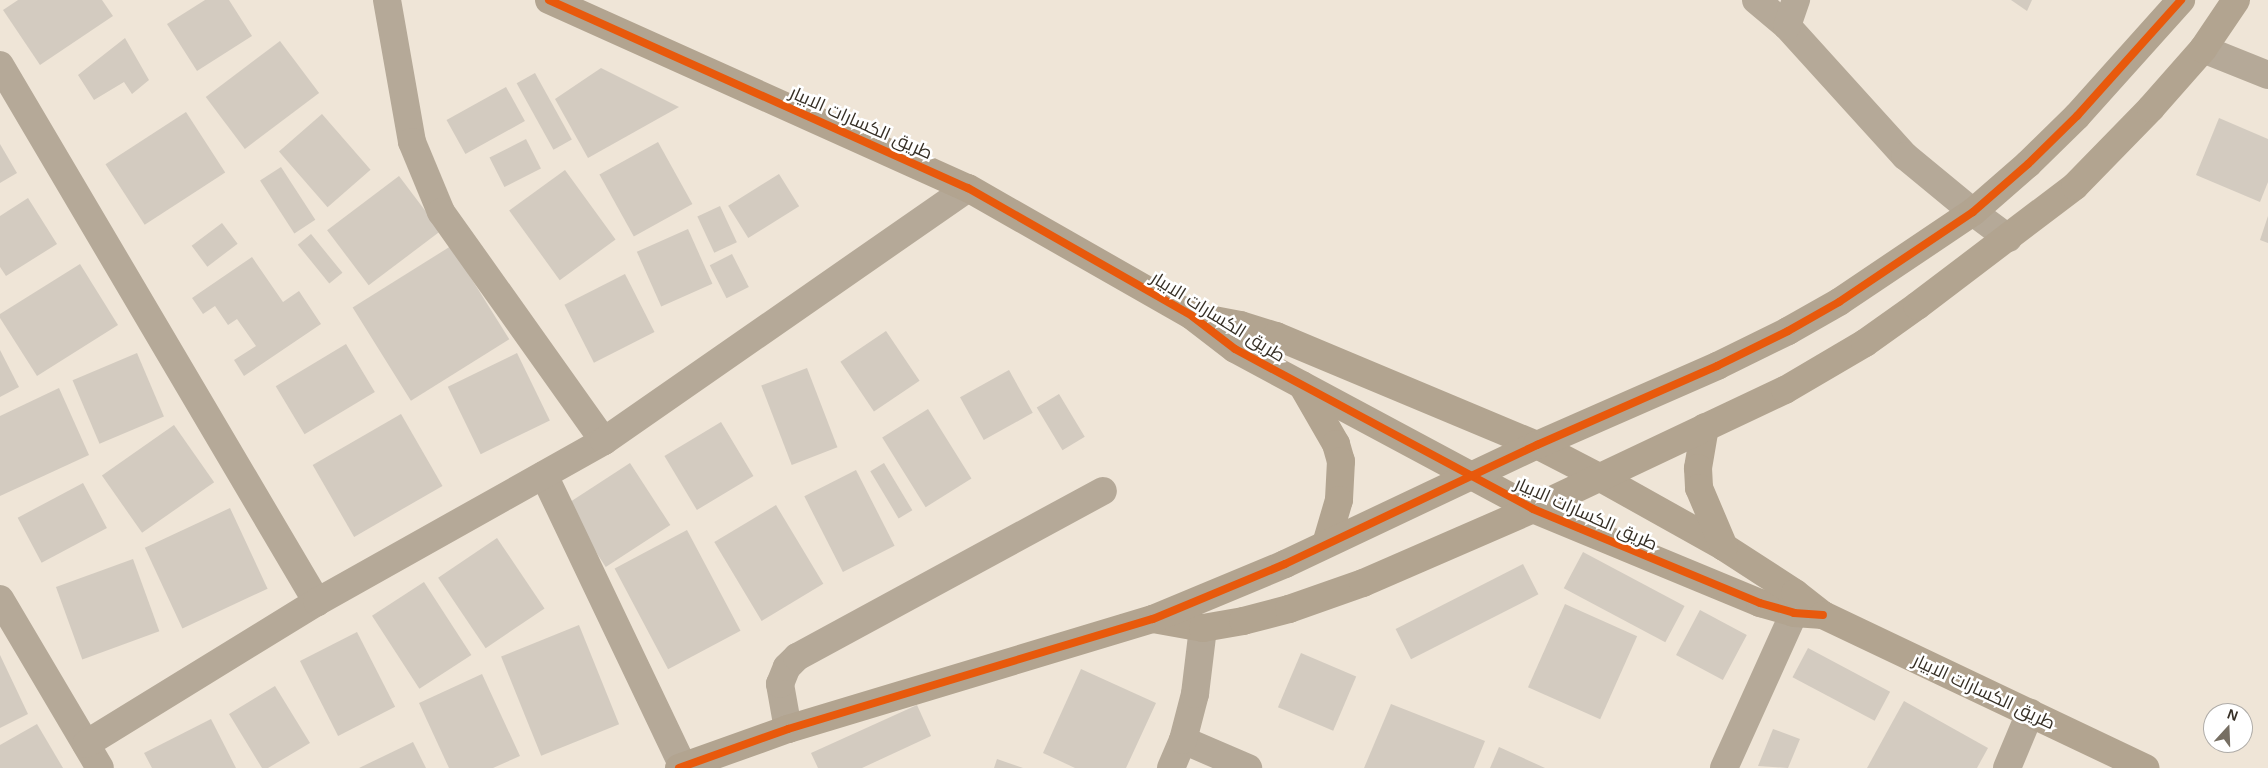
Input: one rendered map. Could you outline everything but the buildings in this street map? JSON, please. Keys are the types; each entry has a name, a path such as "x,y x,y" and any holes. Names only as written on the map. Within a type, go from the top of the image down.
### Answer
{"street":[{"path":"387,0 412,142 441,212 604,441"},
{"name":"طريق الكسارات الابيار","path":"549,0 968,188 1192,316 1235,349 1533,509 1715,585 1794,613 1824,615"},
{"path":"1756,0 1787,26 1905,156 2008,238"},
{"path":"1787,26 1796,0"},
{"path":"544,475 681,767 788,729 1153,619 1284,564 1537,445 1717,366 1788,331 1839,302 1973,212 2028,164 2077,116 2181,0"},
{"path":"1153,619 1202,628 1242,621 1289,609 1363,583 1533,509 1599,476 1785,390 1865,343 2076,186 2151,108 2203,49 2236,0"},
{"path":"2203,49 2268,75"},
{"path":"0,65 317,602"},
{"path":"86,744 317,602 604,441 968,188"},
{"name":"طريق الكسارات الابيار","path":"1192,316 1240,325 1276,336 1537,445 1599,476 1724,547 1795,593 1824,615 2145,768"},
{"path":"1302,384 1336,444 1341,461 1339,500 1326,544"},
{"path":"1705,427 1698,468 1699,488 1724,547"},
{"path":"788,729 780,684 787,667 798,657 1102,491"},
{"path":"0,599 10,641 86,744 100,768"},
{"path":"1724,768 1794,613"},
{"path":"1171,768 1183,740 1195,694 1202,628"},
{"path":"2007,768 2030,713"},
{"path":"1183,740 1248,768"}],"cycle path":[{"path":"549,0 968,188 1192,316 1235,349 1533,509 1760,603 1794,613 1823,615"},
{"path":"679,768 788,729 1153,619 1285,564 1537,445 1717,366 1788,331 1839,302 1973,212 2028,164 2077,116 2181,0"}]}
